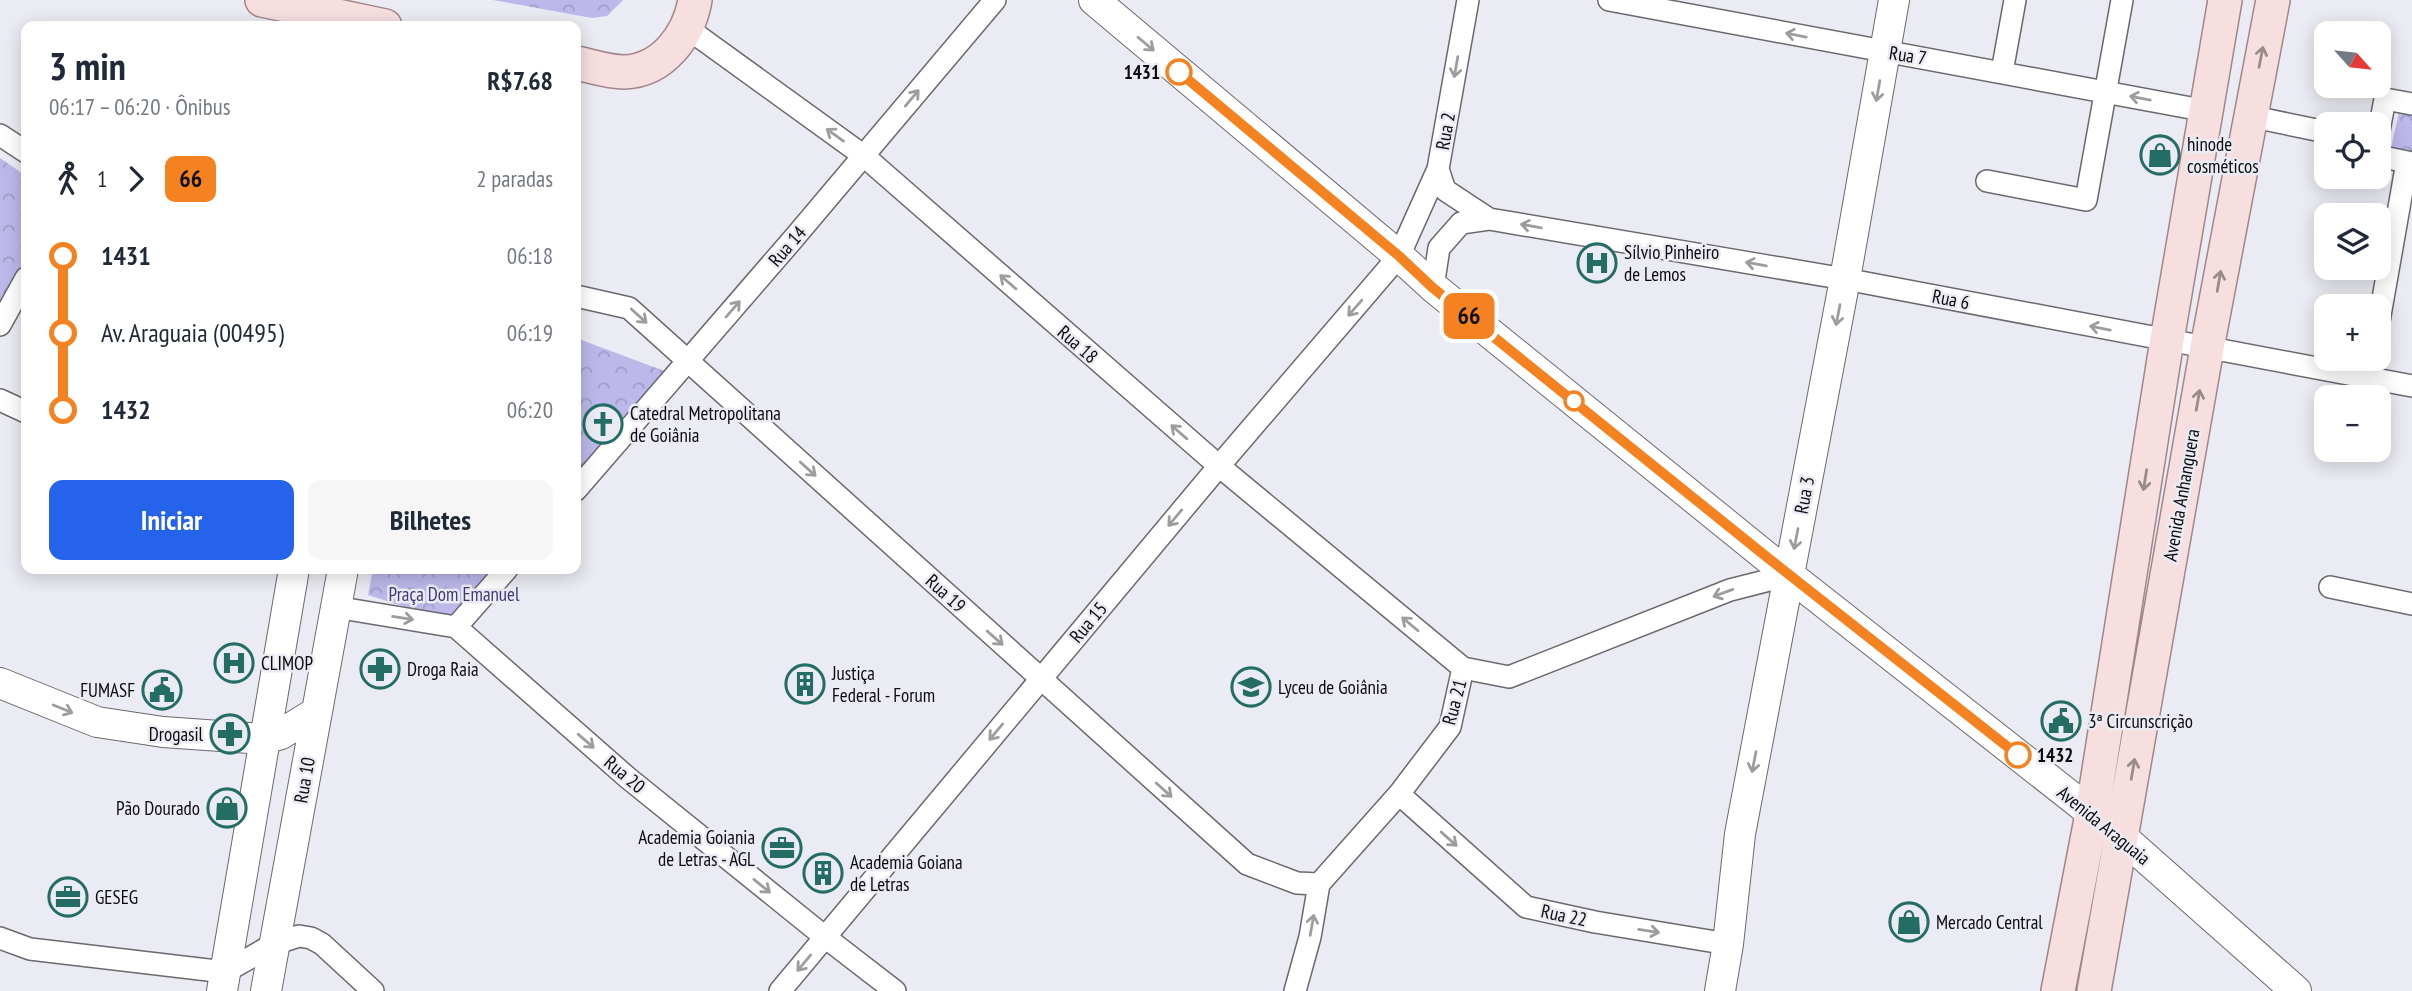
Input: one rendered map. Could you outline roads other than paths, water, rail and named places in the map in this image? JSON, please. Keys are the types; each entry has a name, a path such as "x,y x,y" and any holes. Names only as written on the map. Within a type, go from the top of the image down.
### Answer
{"main road":[{"path":"262,0 361,21"},
{"name":"Avenida Araguaia","path":"1094,0 1399,256 1433,288 1789,575 2121,836 2296,991"},
{"name":"Rua 3","path":"1720,991 1740,834 1845,279 1894,0"},
{"name":"Avenida Anhanguera","path":"2058,991 2092,814 2167,340 2225,0"},
{"name":"Avenida Anhanguera","path":"2094,991 2207,348 2273,0"},
{"path":"581,64 613,71 637,70 651,65 666,55 678,42 691,14"},
{"path":"224,982 263,739 293,574"},
{"name":"Rua 10","path":"266,991 342,574"},
{"path":"0,683 97,722 163,732 263,739 281,734 315,713"}],"street":[{"name":"Rua 14","path":"581,484 995,0"},
{"name":"Rua 2","path":"1399,256 1438,169 1468,0"},
{"name":"Rua 7","path":"1609,0 2207,111"},
{"path":"2002,72 2014,0"},
{"path":"1987,181 2086,200 2122,0"},
{"name":"Rua 18","path":"691,14 864,156 1219,466 1463,668"},
{"path":"2383,112 2385,99 2412,104"},
{"path":"2249,116 2314,130"},
{"path":"0,135 21,149"},
{"path":"2384,294 2410,163 2391,159"},
{"name":"Rua 6","path":"1438,169 1446,190 1489,219"},
{"name":"Rua 6","path":"1433,288 1439,248 1461,223 1489,219 1845,279 2207,348 2314,361"},
{"name":"Rua 15","path":"780,991 1219,466 1399,256"},
{"path":"0,325 21,287"},
{"name":"Rua 19","path":"581,297 629,307 1247,864 1297,883 1319,884"},
{"name":"Rua 6","path":"2378,371 2412,386"},
{"path":"0,400 21,410"},
{"path":"335,607 456,627 503,574"},
{"name":"Rua 21","path":"1319,884 1399,794 1450,727 1463,668 1509,677 1730,590 1789,575"},
{"path":"2329,587 2412,604"},
{"name":"Rua 20","path":"456,627 628,778 895,991"},
{"name":"Rua 22","path":"1399,794 1526,907 1595,922 1728,944"},
{"path":"1295,991 1310,937 1319,884"},
{"path":"0,938 30,949 224,982 274,944 299,936 322,944 373,991"}],"place":[{"name":"1431","path":"1179,72"},
{"name":"hinode cosméticos","path":"2160,155"},
{"name":"Sílvio Pinheiro de Lemos","path":"1597,263"},
{"name":"Catedral Metropolitana de Goiânia","path":"603,424"},
{"name":"CLIMOP","path":"234,663"},
{"name":"Droga Raia","path":"380,669"},
{"name":"Justiça Federal - Forum","path":"805,684"},
{"name":"Lyceu de Goiânia","path":"1251,687"},
{"name":"FUMASF","path":"162,690"},
{"name":"3ª Circunscrição","path":"2061,721"},
{"name":"Drogasil","path":"230,734"},
{"name":"1432","path":"2018,755"},
{"name":"Pão Dourado","path":"227,808"},
{"name":"Academia Goiania de Letras - AGL","path":"782,848"},
{"name":"Academia Goiana de Letras","path":"823,873"},
{"name":"GESEG","path":"68,897"},
{"name":"Mercado Central","path":"1909,922"}],"park label":[{"name":"Praça Dom Emanuel","path":"454,594"}]}
